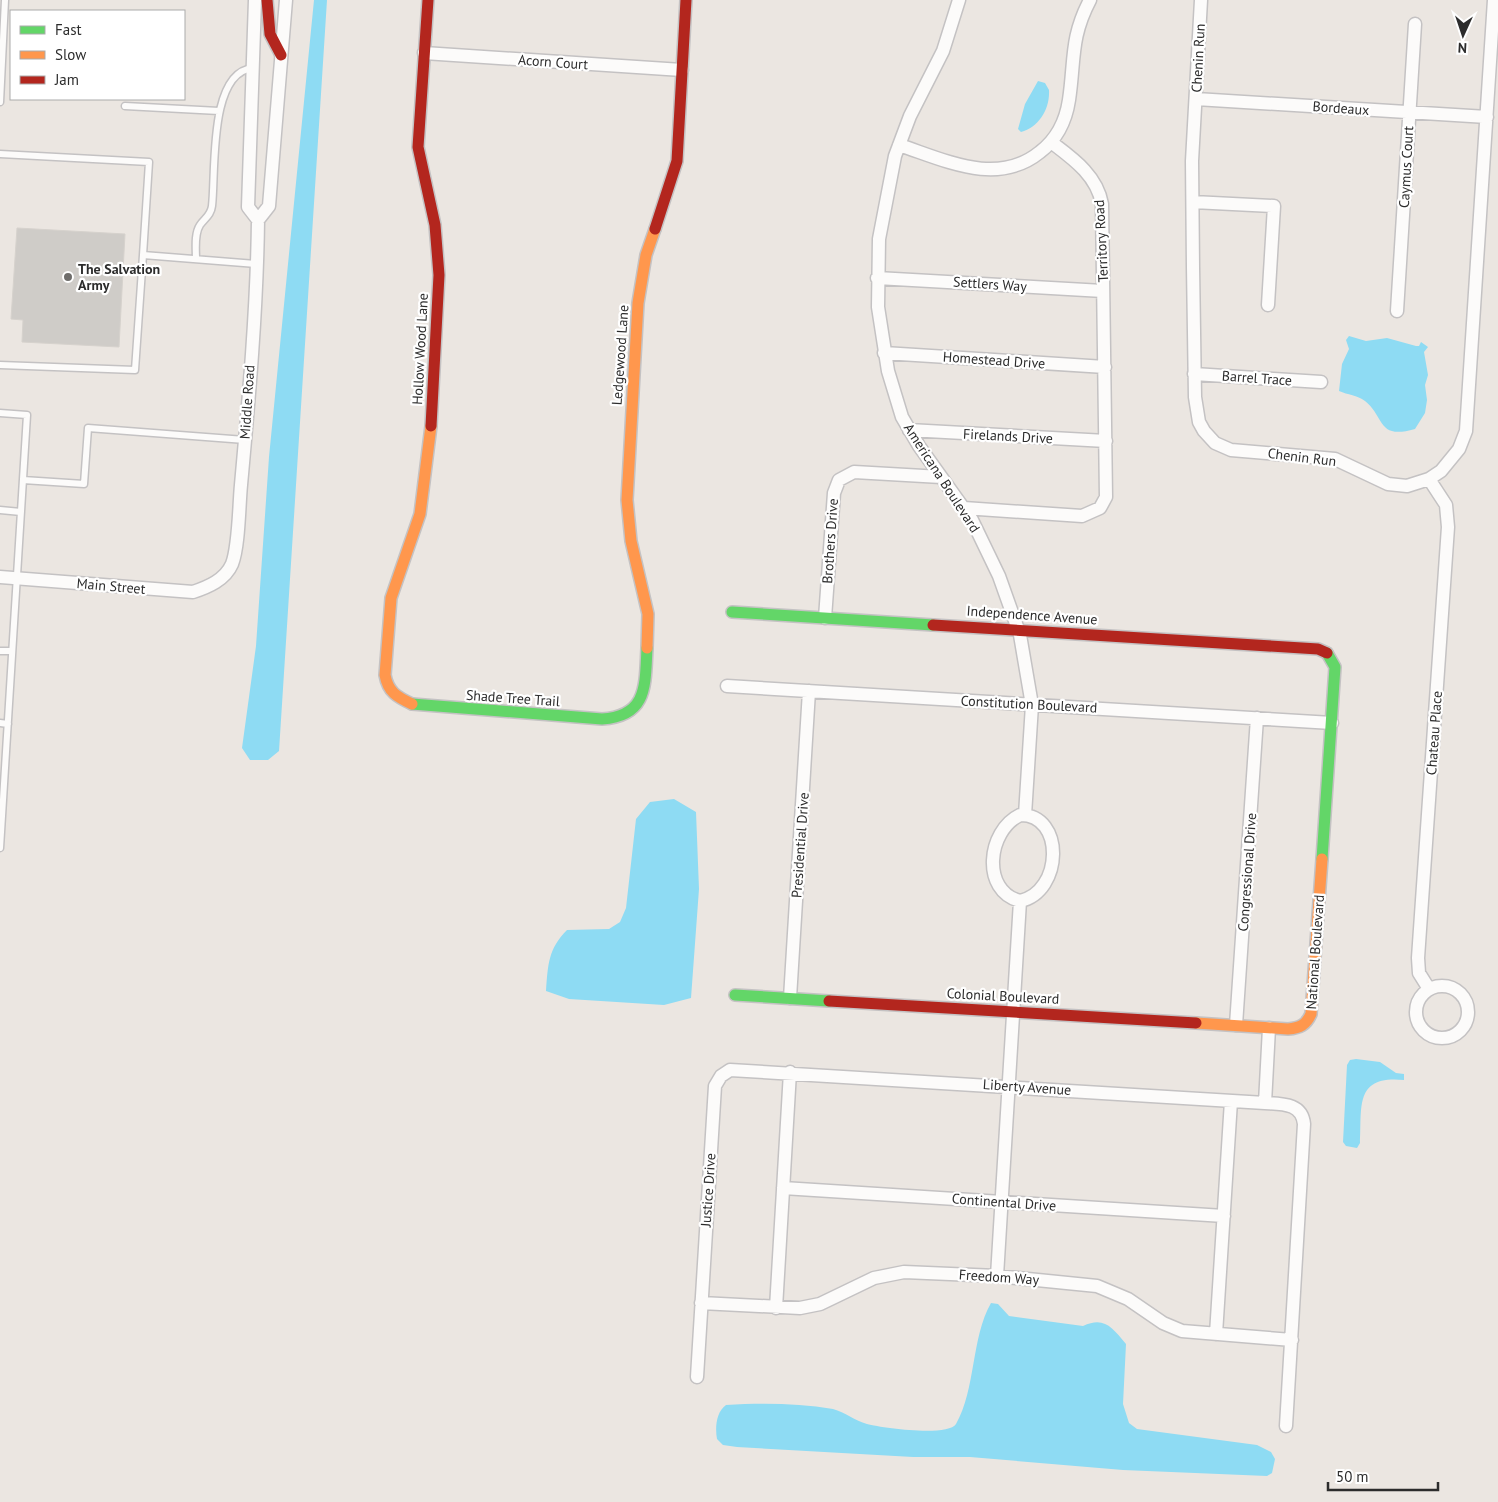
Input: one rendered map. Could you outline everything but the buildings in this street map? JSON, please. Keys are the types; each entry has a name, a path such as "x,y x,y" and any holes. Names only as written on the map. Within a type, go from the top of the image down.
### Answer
{"street":[{"name":"Middle Road","path":"255,0 248,207 258,220"},
{"path":"266,0 270,34 281,56"},
{"name":"Middle Road","path":"220,580 232,564 234,554 245,440 257,264 258,220 269,206 286,0"},
{"name":"Hollow Wood Lane","path":"394,694 385,675 390,604 418,523 425,491 439,281 436,232 418,148 428,0"},
{"name":"Ledgewood Lane","path":"632,710 640,702 644,691 648,622 647,605 631,541 627,500 638,304 646,255 676,168 686,0"},
{"name":"Americana Boulevard","path":"959,0 943,52 910,116 899,145 881,220 877,278 878,307 884,353 895,398 910,430 964,508 999,576 1018,629 1032,705 1025,815"},
{"path":"899,145 962,165 990,170 1018,165 1037,155 1051,142 1066,116 1076,31 1090,0"},
{"name":"Chenin Run","path":"1201,0 1193,202 1194,374 1199,422 1209,437 1224,448 1335,459 1377,480 1398,486 1407,486 1429,479 1441,471 1459,449 1466,431 1494,0"},
{"name":"Caymus Court","path":"1397,311 1415,24"},
{"name":"Acorn Court","path":"424,54 682,70"},
{"name":"Bordeaux","path":"1196,99 1487,117"},
{"name":"Territory Road","path":"964,508 1082,516 1100,508 1106,492 1104,291 1100,194 1088,174 1051,142"},
{"path":"1193,202 1274,206 1268,305"},
{"name":"Settlers Way","path":"877,278 1104,291"},
{"name":"Homestead Drive","path":"884,353 1105,367"},
{"name":"Barrel Trace","path":"1194,374 1321,382"},
{"name":"Firelands Drive","path":"910,430 1106,441"},
{"name":"Brothers Drive","path":"825,618 834,492 839,480 854,472 941,477"},
{"name":"Chateau Place","path":"1429,479 1446,505 1448,527 1418,958 1419,974 1429,989"},
{"name":"Main Street","path":"0,578 185,592 203,589 220,580"},
{"name":"Independence Avenue","path":"732,612 1318,648 1329,654"},
{"name":"National Boulevard","path":"1269,1028 1297,1028 1307,1023 1311,1014 1335,667 1329,654"},
{"name":"Constitution Boulevard","path":"727,686 1332,723"},
{"name":"Presidential Drive","path":"790,998 809,691"},
{"name":"Shade Tree Trail","path":"394,694 415,706 583,718 613,718 632,710"},
{"name":"Congressional Drive","path":"1236,1025 1257,718"},
{"path":"1025,815 1034,817 1043,824 1050,839 1052,855 1050,873 1045,886 1034,897 1020,901 1004,893 996,882 994,855 996,840 1003,827 1013,818 1025,815"},
{"path":"997,1276 1020,901"},
{"path":"1446,986 1461,993 1468,1009 1464,1025 1459,1032 1443,1038 1434,1037 1420,1027 1416,1010 1417,1002 1429,989 1446,986"},
{"name":"Colonial Boulevard","path":"735,995 1269,1028"},
{"path":"1269,1028 1265,1103 1295,1107 1302,1115 1304,1124 1286,1426"},
{"name":"Justice Drive","path":"697,1377 716,1083 724,1073 733,1069 790,1072"},
{"path":"776,1308 790,1072"},
{"name":"Liberty Avenue","path":"790,1072 1265,1103"},
{"path":"1216,1334 1232,1101"},
{"name":"Continental Drive","path":"783,1188 1224,1216"},
{"name":"Freedom Way","path":"701,1303 776,1308 814,1306 863,1282 904,1272 997,1276 1097,1286 1128,1298 1171,1327 1190,1332 1292,1340"}],"lane":[{"path":"0,102 5,0"},
{"path":"196,259 197,231 212,208 219,105 227,89 238,74 244,69 253,68"},
{"path":"125,106 219,111"},
{"path":"0,154 149,162 135,370 0,365"},
{"path":"143,255 257,264"},
{"path":"0,412 27,415 0,848"},
{"path":"23,480 84,484 88,428 245,440"},
{"path":"0,510 21,512"},
{"path":"0,651 12,652"},
{"path":"0,723 8,724"}],"water":[{"path":"314,0 327,0 279,751 268,760 250,760 242,748 256,646 269,457"},
{"path":"1038,81 1045,83 1049,90 1048,104 1038,122 1021,132 1018,129 1025,104"},
{"path":"1349,336 1366,341 1387,338 1416,346 1419,346 1421,342 1428,347 1424,352 1428,375 1425,385 1427,400 1425,413 1415,429 1394,432 1388,429 1365,401 1359,397 1339,391 1342,364 1349,349 1346,340"},
{"path":"674,799 696,812 699,889 691,998 664,1005 569,999 546,991 550,958 556,944 567,930 609,929 620,922 626,908 636,819 650,802"},
{"path":"1350,1060 1380,1062 1396,1073 1404,1074 1404,1080 1388,1080 1376,1083 1369,1088 1364,1096 1362,1106 1360,1143 1357,1148 1346,1146 1343,1142 1347,1065"},
{"path":"991,1303 998,1304 1009,1316 1083,1326 1097,1322 1112,1328 1126,1344 1123,1404 1129,1423 1137,1429 1257,1445 1271,1452 1275,1459 1272,1473 1267,1476 1123,1470 970,1457 913,1457 737,1447 723,1445 717,1439 716,1425 720,1412 726,1405 739,1404 793,1405 833,1409 858,1421 886,1428 928,1431 950,1428 956,1424 967,1395 980,1332"}],"traffic: fast":[{"path":"732,612 933,625"},
{"path":"412,704 602,719 617,717 628,712 636,705 641,696 646,674 647,648"},
{"path":"1322,859 1335,667 1327,653"},
{"path":"735,995 829,1001"}],"traffic: slow":[{"path":"647,648 648,614 631,541 627,500 638,303 646,255 655,229"},
{"path":"412,704 391,690 385,675 391,598 420,514 431,426"},
{"path":"1196,1023 1288,1029 1299,1027 1307,1021 1311,1014 1322,859"}],"traffic: jam":[{"path":"267,0 270,34 281,55"},
{"path":"428,0 418,147 435,225 439,275 431,426"},
{"path":"655,229 677,161 686,0"},
{"path":"933,625 1318,649 1327,653"},
{"path":"829,1001 1196,1023"}],"place":[{"name":"The Salvation Army","path":"68,277"}]}
